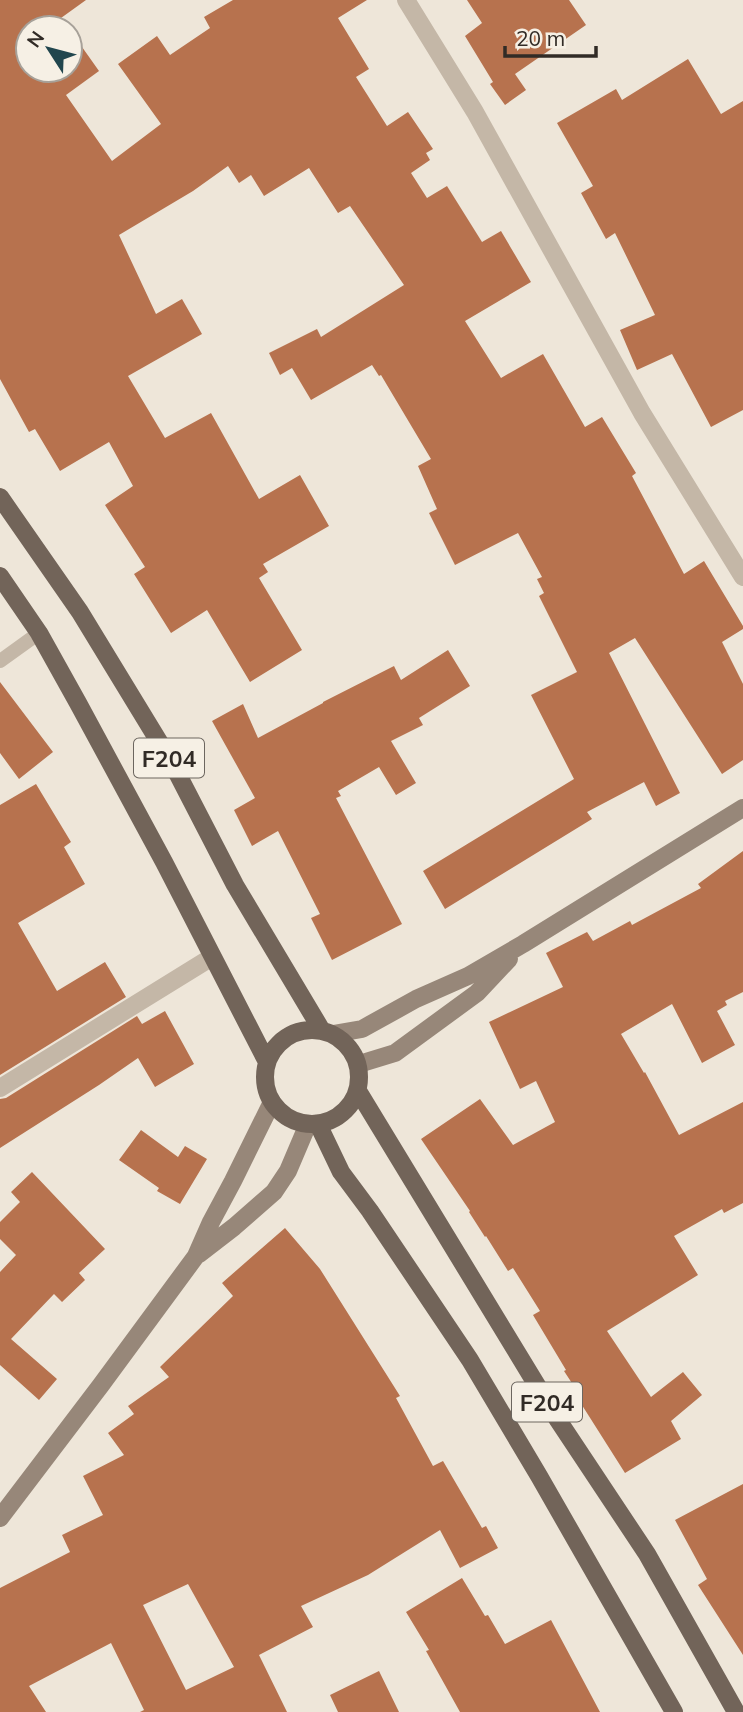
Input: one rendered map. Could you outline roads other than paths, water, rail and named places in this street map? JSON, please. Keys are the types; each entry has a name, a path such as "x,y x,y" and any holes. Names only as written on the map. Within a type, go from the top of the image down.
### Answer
{"main road":[{"name":"F204","path":"0,497 80,612 158,739 235,885 327,1032 345,1041 359,1064"},
{"name":"F204","path":"0,576 39,633 164,862 267,1062 266,1089 272,1102"},
{"path":"267,1062 282,1040 294,1033 307,1030 327,1032"},
{"path":"272,1102 281,1113 293,1121 313,1124 331,1120 343,1113 358,1091 359,1064"},
{"name":"F204","path":"358,1091 558,1420 647,1554 736,1712"},
{"name":"F204","path":"313,1124 341,1172 470,1360 674,1712"}],"street":[{"path":"406,0 475,112 642,413 743,577"},
{"path":"327,1032 362,1029 416,999 468,976 743,808"},
{"path":"359,1064 395,1053 477,993 523,944"},
{"path":"0,1088 212,957"},
{"path":"0,1518 196,1256 272,1102"},
{"path":"196,1256 274,1192 313,1124"}],"lane":[{"path":"0,661 39,633"}]}
